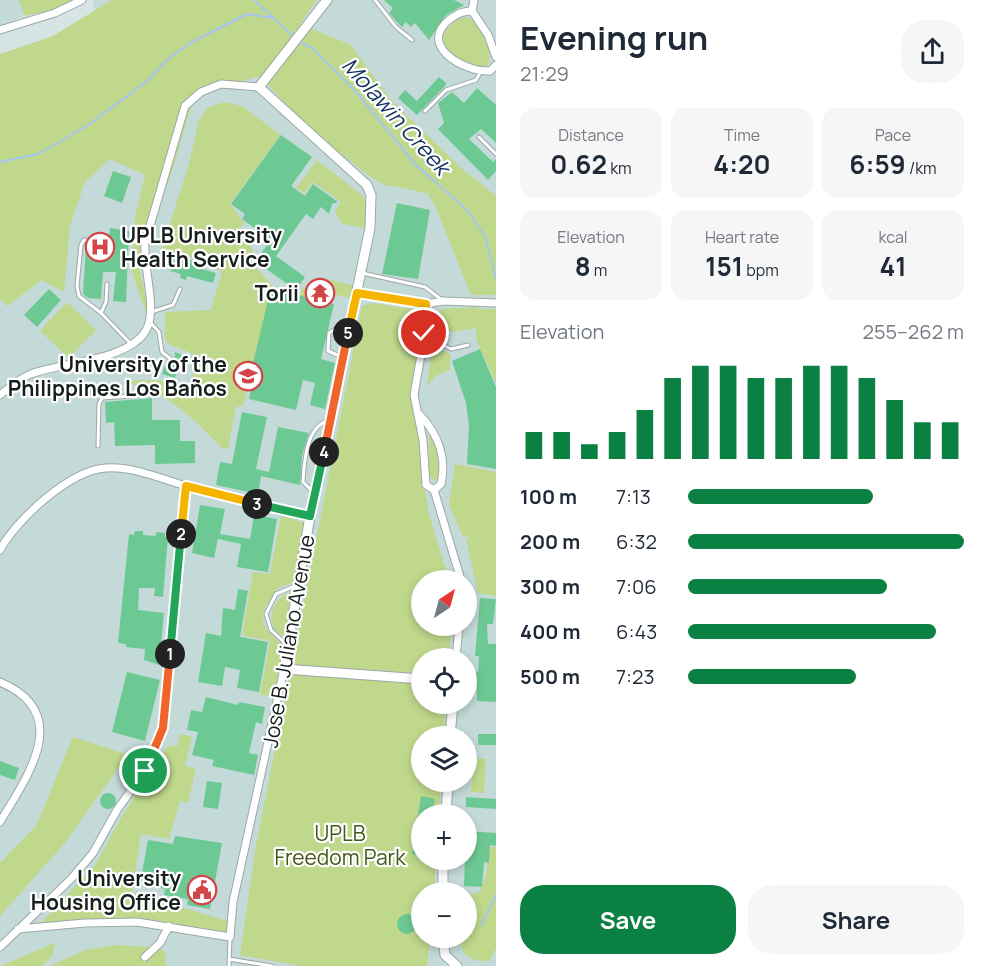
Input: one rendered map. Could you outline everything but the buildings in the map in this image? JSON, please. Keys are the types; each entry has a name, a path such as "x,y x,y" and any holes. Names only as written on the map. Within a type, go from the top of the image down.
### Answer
{"street":[{"path":"0,30 55,13 82,0"},
{"path":"0,395 28,375 93,359 132,345 145,331 149,317 145,243 180,116 192,98 221,84 259,87 327,0"},
{"path":"474,0 472,11 488,35 496,57"},
{"path":"472,11 463,11 447,21 439,32 437,42 441,51 467,67 481,71 495,67"},
{"name":"Jose B. Juliano Avenue","path":"230,937 233,902 284,669 310,516 370,228 372,203 367,185 259,87"},
{"path":"357,293 426,304 443,301 496,303"},
{"path":"426,304 424,336 414,395 420,415 423,476 426,485 434,490 458,570"},
{"path":"420,415 436,436 443,460 441,484 434,490"},
{"path":"0,550 15,528 33,510 87,472 104,468 135,470 186,486 310,516"},
{"path":"0,947 65,886 93,853 117,810 145,771 163,728 186,486"},
{"path":"284,669 411,678"},
{"path":"0,682 21,692 34,705 40,719 41,735 37,752 0,822"},
{"path":"18,929 103,922 169,926 230,937"},
{"path":"146,957 160,943 169,926"}],"lane":[{"path":"375,0 396,27 412,40"},
{"path":"425,111 446,90 476,80 481,71"},
{"path":"479,137 496,154"},
{"path":"104,241 84,240 81,245 77,286 79,297 101,313 132,345"},
{"path":"360,273 425,287 443,301"},
{"path":"101,313 106,302 108,284"},
{"path":"172,360 162,352 159,332 149,317 173,305 180,289"},
{"path":"342,357 328,351 330,333 337,328 348,331"},
{"path":"424,336 451,349 468,345"},
{"path":"98,446 99,404 102,398 146,395"},
{"path":"316,495 303,482 304,468 312,435 322,423 330,421"},
{"path":"288,646 271,630 266,614 276,594 300,584"},
{"name":"Jose B. Juliano Avenue","path":"229,966 230,937"},
{"path":"229,959 272,966"}],"shaded area":[{"path":"0,0 19,0 24,16 0,26"},
{"name":"University of the Philippines Los Baños","path":"93,0 496,0 496,966 0,966 0,171 98,30"}],"green space":[{"path":"19,0 75,0 56,10 24,16"},
{"path":"112,0 317,0 300,24 351,45 390,99 460,167 496,196 496,295 471,295 435,205 427,193 385,185 372,178 308,128 260,76 208,91 193,101 170,178 142,243 140,271 147,304 146,313 131,269 135,217 145,175 110,159 85,182 70,226 64,292 42,280 7,306 0,299 0,54 53,36"},
{"path":"467,17 478,26 486,40 489,62 486,68 456,58 441,42 450,25"},
{"path":"225,102 242,106 281,135 230,204 244,223 240,228 253,250 252,263 272,285 243,406 236,407 228,449 222,448 189,416 166,398 153,391 123,382 156,381 189,386 199,356 168,344 165,337 165,312 211,310 222,271 206,267 206,261 162,250 189,163 199,120 208,107"},
{"path":"317,160 363,196 367,205 366,229 341,223 335,211 341,202 313,182 305,193 296,188"},
{"path":"331,280 356,286 353,299 334,294 319,300 300,296 302,289"},
{"path":"67,302 96,330 69,358 40,331"},
{"name":"UPLB Freedom Park","path":"372,303 422,311 425,315 413,397 421,422 423,479 429,514 446,570 411,570 411,636 450,636 450,648 411,648 411,714 445,714 445,726 411,726 411,792 440,792 440,804 411,804 411,870 435,870 435,882 411,882 411,948 429,948 427,966 299,966 240,955 255,851 362,306"},
{"path":"477,307 478,309 496,309 496,383 476,339 477,315 476,328 455,332 432,329 435,318 442,309"},
{"path":"438,348 450,354 450,370 435,376 429,384 427,383 432,352"},
{"path":"429,429 437,449 439,477 435,481 429,476"},
{"path":"455,464 496,472 496,596 478,593 477,570 473,570 466,539 473,535 463,537 449,504"},
{"path":"281,516 300,521 306,527 297,581 278,588 265,607 263,622 266,629 283,646 274,696 260,695 270,641 242,635 253,572 270,574"},
{"path":"295,591 285,637 276,632 272,612 277,601"},
{"path":"180,734 192,737 185,766 196,769 188,803 180,801 169,839 141,834 132,893 231,922 229,934 151,921 37,927 96,864 122,816 169,745 177,747"},
{"path":"73,737 123,753 126,757 64,844 0,916 0,863 36,826"},
{"path":"477,758 486,759 484,793 471,792 477,792"},
{"path":"490,847 496,847 496,948 490,961 473,959 462,948 477,948 477,892 480,891 485,880"},
{"path":"55,943 52,956 42,966 0,966"},
{"path":"114,945 158,947 165,952 166,966 50,966 85,950"}],"waterway":[{"name":"Molawin Creek","path":"254,0 294,37"},
{"path":"0,162 38,154 87,126 146,82 168,59 190,43 247,14 273,18"},
{"name":"Molawin Creek","path":"298,41 312,48 355,91 416,165 468,211 485,236 496,278"},
{"path":"481,925 496,895"}],"place":[{"name":"UPLB University Health Service","path":"100,247"},
{"name":"Torii","path":"320,293"},
{"name":"University of the Philippines Los Baños","path":"248,376"},
{"name":"University Housing Office","path":"202,890"}],"route":[{"path":"145,771 163,728 169,685 173,606 186,486 310,516 357,293 426,304 424,333"}]}
